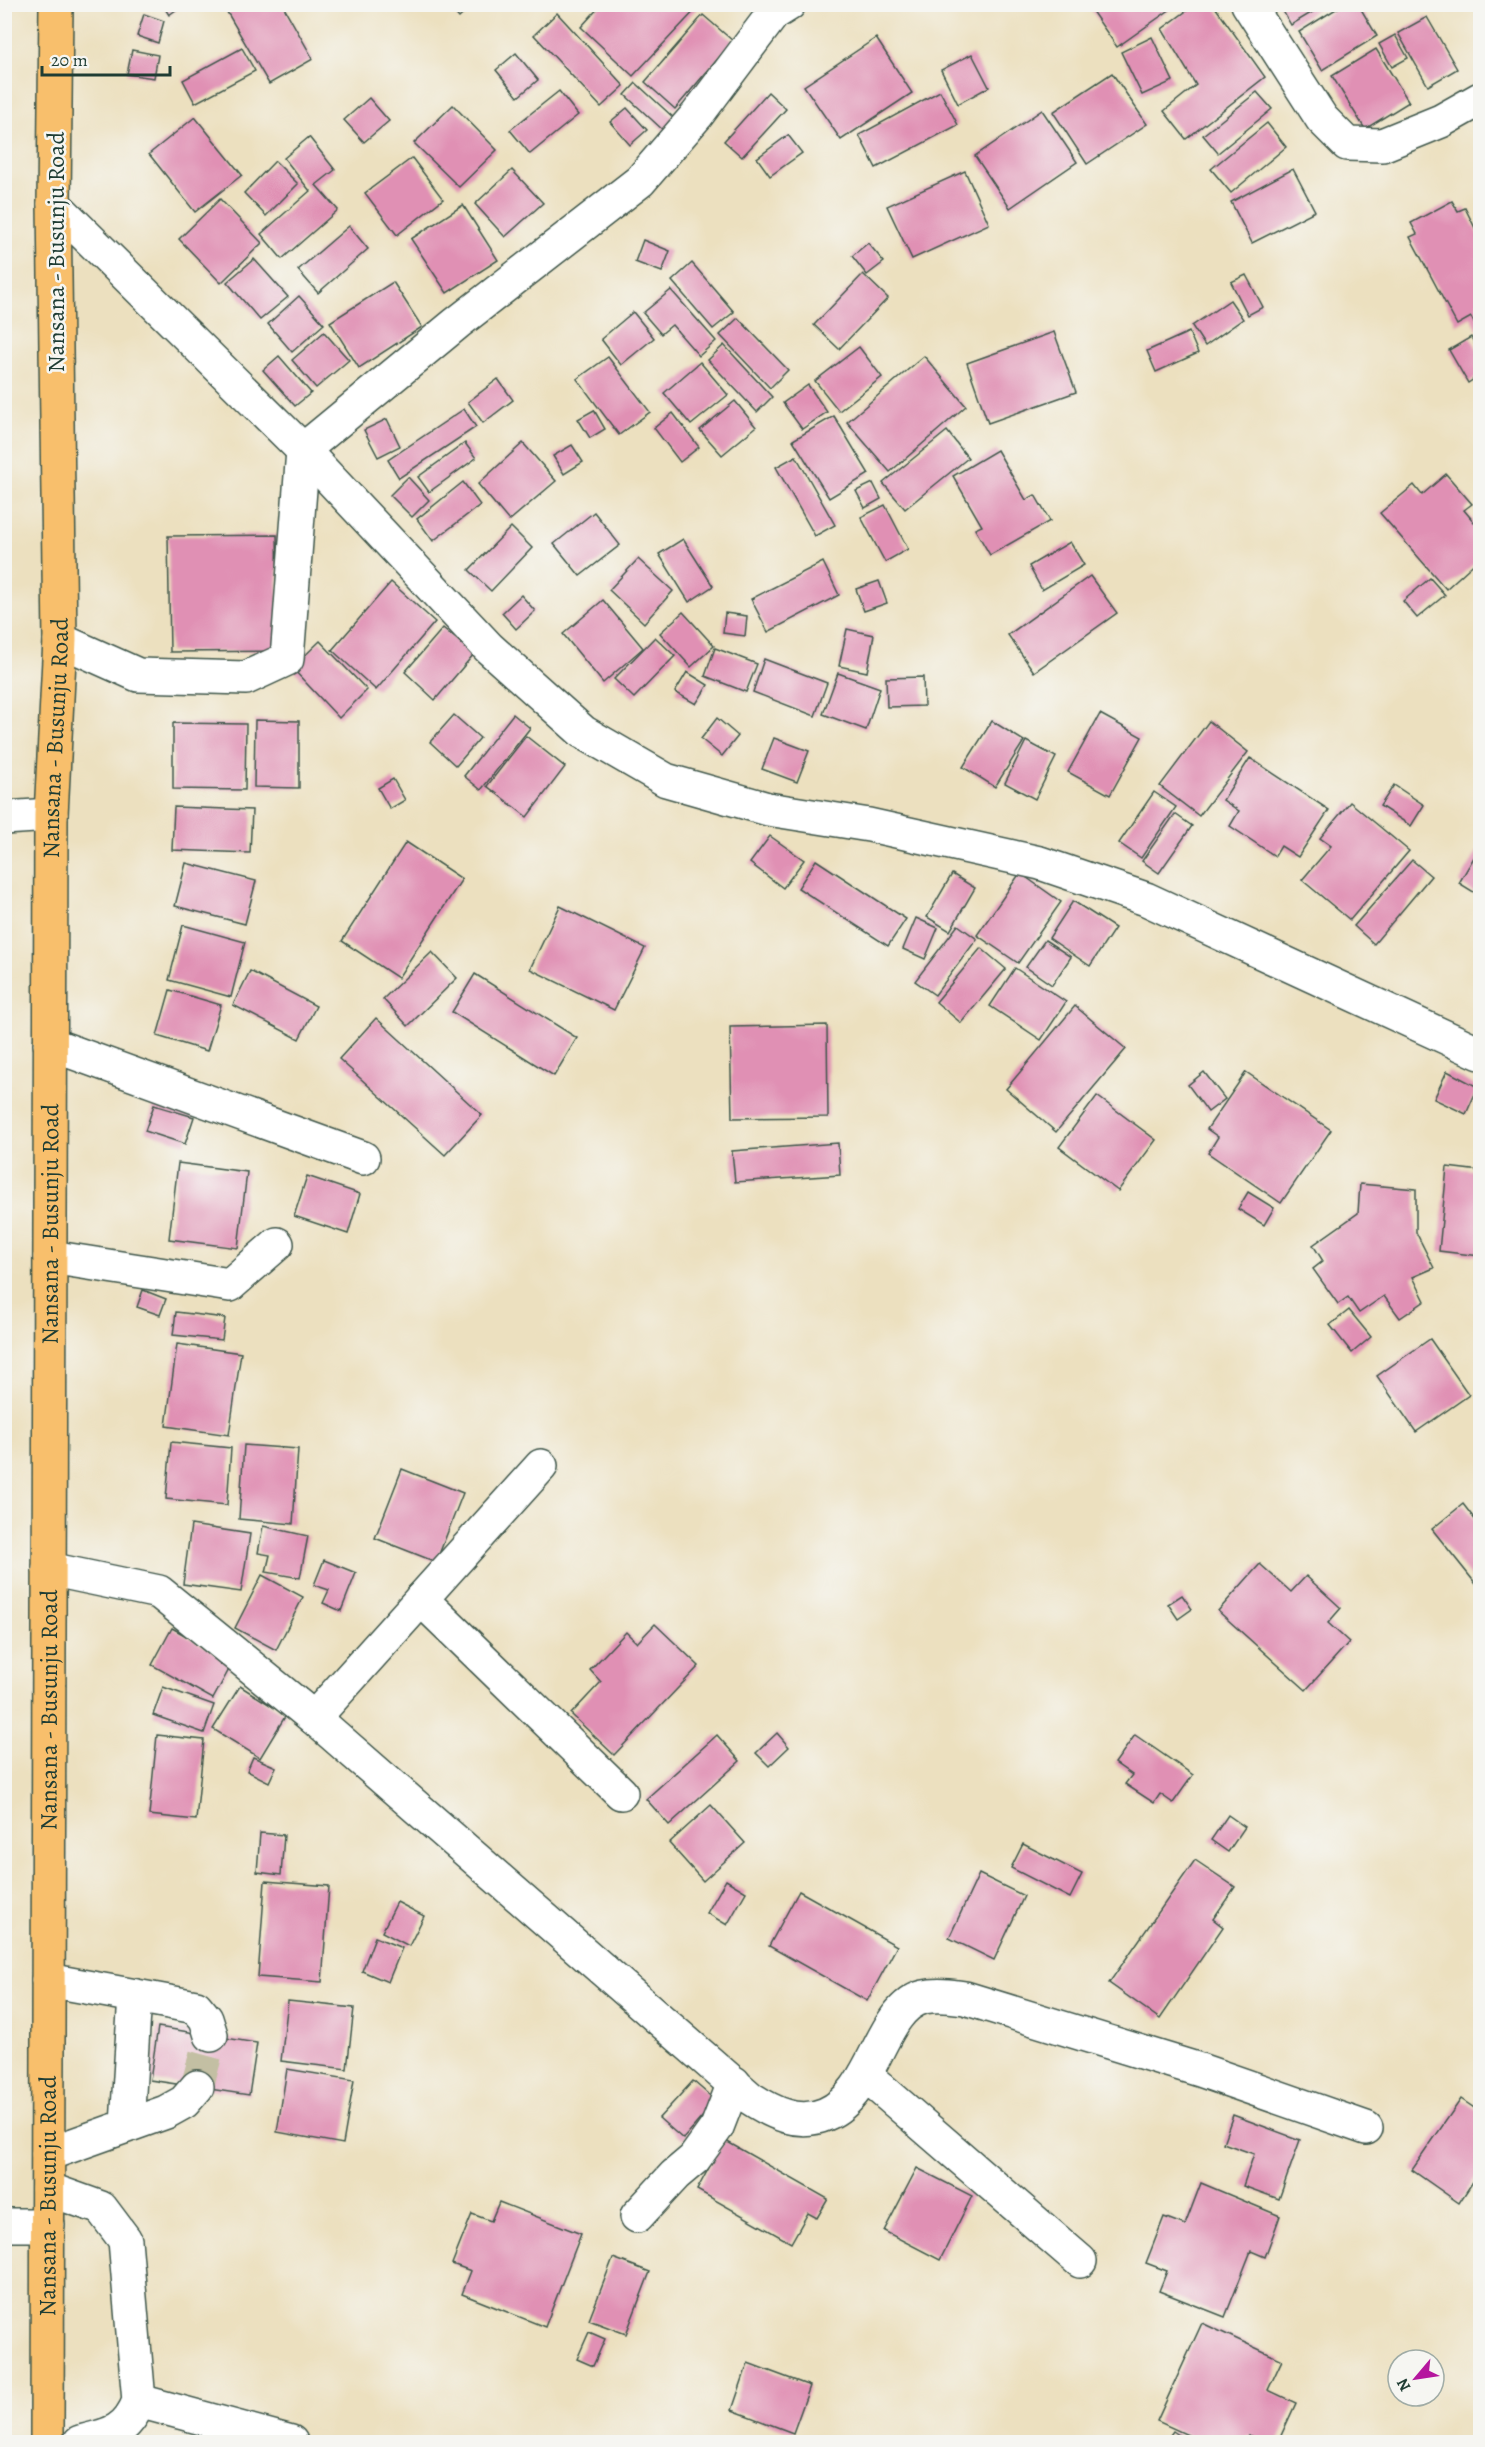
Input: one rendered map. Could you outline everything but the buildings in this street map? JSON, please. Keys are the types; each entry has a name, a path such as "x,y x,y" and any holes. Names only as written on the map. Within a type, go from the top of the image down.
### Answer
{"main road":[{"name":"Nansana - Busunju Road","path":"47,2442 51,815 60,640 54,204 56,4"}],"street":[{"path":"60,640 138,675 246,678 287,659 303,450 457,322 640,180 697,115 773,14 789,4"},
{"path":"1248,4 1322,119 1347,144 1382,145 1422,130 1480,99"},
{"path":"54,204 303,450 489,648 584,732 666,780 768,809 869,825 1040,863 1146,899 1480,1053"},
{"path":"4,818 51,815"},
{"path":"50,1044 363,1158"},
{"path":"50,1257 230,1285 277,1244"},
{"path":"314,1718 541,1466"},
{"path":"49,1569 159,1592 314,1718 734,2083 769,2110 792,2118 816,2119 836,2110 854,2095 891,2025 905,2009 922,1997 943,1995 965,1998 1200,2070 1366,2128"},
{"path":"421,1599 621,1793"},
{"path":"48,1980 196,2007 206,2019 211,2035"},
{"path":"127,2125 135,1996"},
{"path":"865,2075 1080,2261"},
{"path":"637,2216 675,2175 694,2159 717,2127 734,2083"},
{"path":"48,2154 166,2112 184,2102 197,2087"},
{"path":"48,2189 101,2208 125,2240 139,2401 132,2417 112,2435 80,2442"},
{"path":"4,2225 48,2225"},
{"path":"139,2401 291,2442"}],"tunnel":[{"path":"197,2087 211,2035"}]}
